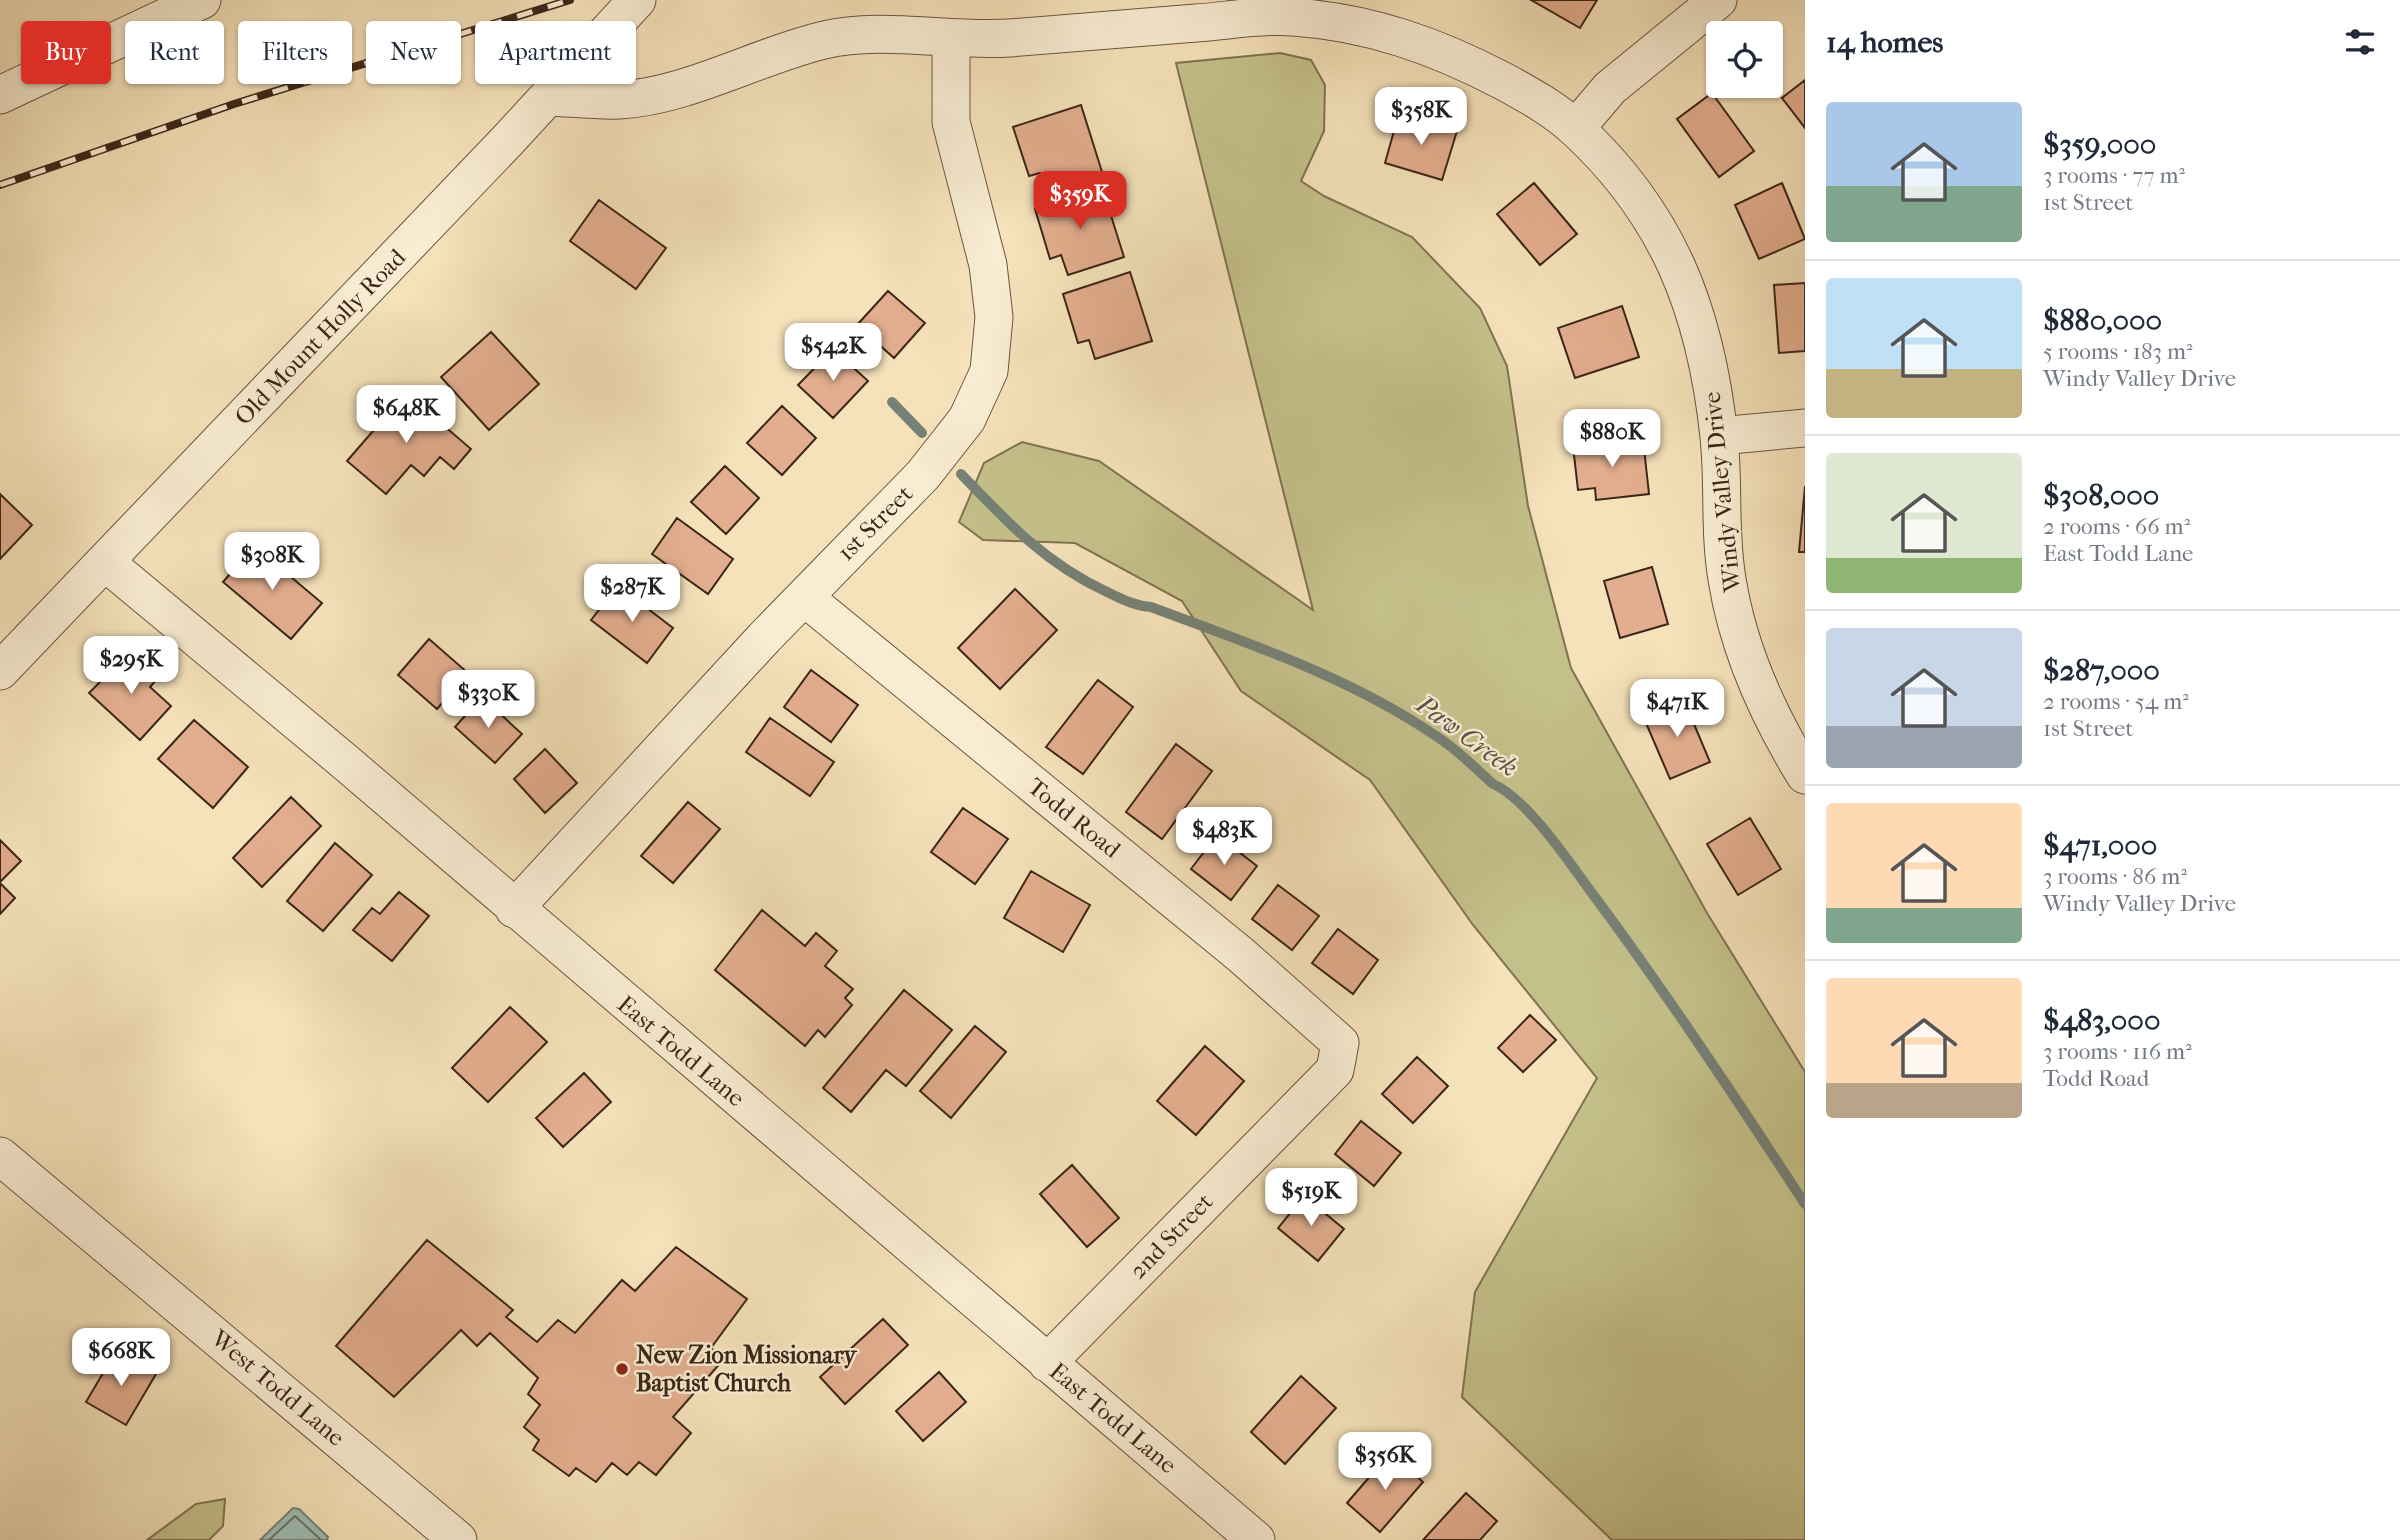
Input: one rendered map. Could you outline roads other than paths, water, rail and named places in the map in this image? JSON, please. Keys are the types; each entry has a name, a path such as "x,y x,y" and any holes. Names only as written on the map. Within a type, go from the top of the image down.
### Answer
{"street":[{"path":"0,95 202,0"},
{"name":"Old Mount Holly Road","path":"0,671 549,97 637,0"},
{"path":"1576,128 1610,88 1718,0"},
{"name":"Windy Valley Drive","path":"549,97 620,100 657,94 826,39 908,35 951,40 1287,16 1351,22 1409,38 1466,61 1532,96 1576,128 1618,174 1654,220 1678,268 1698,327 1719,436 1726,578 1746,658 1775,723 1805,775"},
{"name":"1st Street","path":"513,909 947,447 967,419 989,371 993,317 988,265 951,122 951,40"},
{"path":"1719,436 1805,428"},
{"name":"East Todd Lane","path":"105,562 344,761 513,909 1256,1540"},
{"name":"Todd Road","path":"804,597 1241,955 1340,1043"},
{"name":"2nd Street","path":"1047,1363 1335,1070 1340,1043"},
{"name":"West Todd Lane","path":"0,1156 458,1540"}],"water":[{"path":"293,1508 299,1509 328,1537 327,1540 260,1540"}],"waterway":[{"name":"Paw Creek","path":"892,402 922,433"},
{"name":"Paw Creek","path":"961,474 1027,540 1083,580 1127,601 1151,607 1261,648 1369,696 1444,741 1493,784 1519,802 1558,846 1645,966 1805,1204"}],"railway":[{"path":"0,185 234,104 570,0"}],"place":[{"name":"New Zion Missionary Baptist Church","path":"622,1369"}]}
